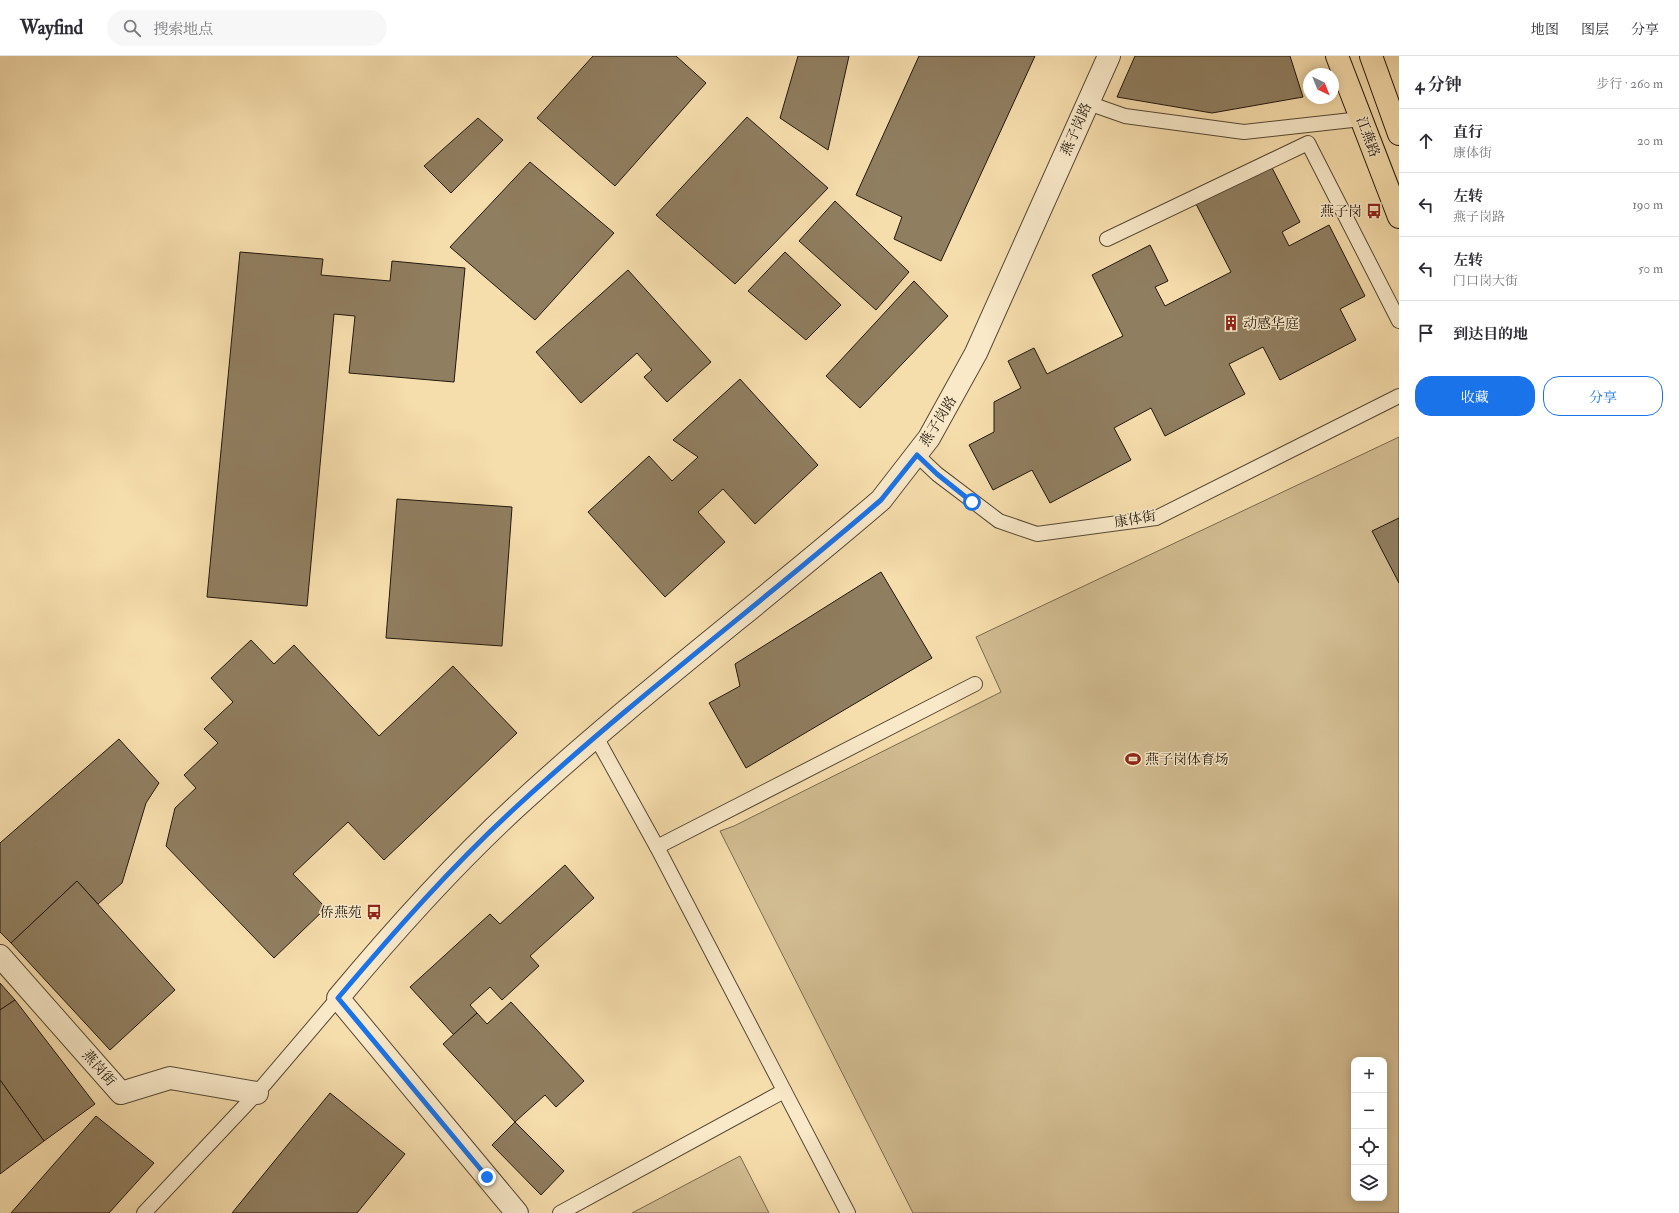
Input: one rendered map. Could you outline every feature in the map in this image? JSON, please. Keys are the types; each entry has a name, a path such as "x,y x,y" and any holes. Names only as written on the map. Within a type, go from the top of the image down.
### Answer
{"main road":[{"name":"江燕路","path":"1337,56 1399,217"},
{"path":"1370,56 1399,134"}],"street":[{"name":"燕子岗路","path":"338,998 400,925 444,878 513,810 596,737 881,500 917,455 954,396 976,353 1109,56"},
{"name":"燕岗街","path":"0,956 121,1094 170,1078 257,1093"},
{"path":"338,998 517,1213"}],"lane":[{"path":"1088,103 1125,116 1244,132 1361,118"},
{"path":"1107,239 1308,143 1399,321"},
{"name":"康体街","path":"917,455 937,474 999,521 1038,534 1156,518 1399,396"},
{"path":"657,848 975,684"},
{"path":"596,737 657,848 848,1213"},
{"path":"144,1213 257,1093 338,998"},
{"path":"560,1213 784,1091"}],"shaded area":[{"name":"燕子岗体育场","path":"1399,437 1399,1213 913,1213 720,831 734,826 1001,692 976,637"},
{"path":"740,1156 769,1213 632,1213"}],"building":[{"path":"593,56 676,56 706,83 615,186 537,118"},
{"path":"798,56 849,56 828,150 780,118"},
{"path":"919,56 1035,56 941,261 894,239 902,217 856,195"},
{"path":"1135,56 1290,56 1303,97 1212,113 1117,97"},
{"path":"747,117 828,188 735,284 656,215"},
{"path":"478,118 503,140 451,193 424,166"},
{"path":"530,162 614,233 535,320 450,247"},
{"name":"动感华庭","path":"1271,166 1300,222 1282,232 1289,246 1329,225 1365,296 1340,309 1356,340 1280,380 1263,347 1229,364 1245,394 1165,436 1151,408 1114,428 1131,460 1050,503 1032,470 993,490 969,445 994,432 994,402 1021,388 1008,361 1034,348 1047,374 1123,336 1092,275 1150,245 1168,281 1155,287 1165,306 1231,272 1196,204"},
{"path":"835,201 909,272 876,310 799,241"},
{"path":"240,252 323,259 321,275 390,281 392,261 465,268 454,382 349,373 355,316 334,314 307,606 207,597"},
{"path":"785,252 841,305 806,340 748,291"},
{"path":"628,270 711,362 667,402 644,377 652,370 637,353 581,403 536,352"},
{"path":"914,281 948,316 860,408 826,376"},
{"path":"740,379 818,465 755,524 723,489 698,512 725,542 665,597 588,512 649,456 672,481 698,457 673,440"},
{"path":"397,499 512,507 502,646 386,638"},
{"path":"1399,518 1399,583 1372,531"},
{"path":"881,572 932,658 746,768 709,703 740,686 735,664"},
{"path":"251,640 274,664 294,645 379,736 453,666 517,733 384,860 348,822 293,874 326,908 274,958 166,846 175,808 196,788 184,775 218,743 204,729 233,702 211,678"},
{"path":"119,739 159,783 146,803 122,883 98,904 77,881 11,943 0,932 0,843"},
{"path":"565,865 594,898 530,956 539,966 502,1000 490,987 470,1005 477,1013 454,1035 410,987 490,914 500,924"},
{"path":"77,881 175,990 110,1050 11,943"},
{"path":"0,983 15,1000 0,1010"},
{"path":"15,1000 95,1104 44,1141 0,1080 0,1010"},
{"path":"511,1002 584,1081 556,1107 545,1095 515,1122 443,1044 477,1013 487,1024"},
{"path":"0,1080 44,1141 0,1174"},
{"path":"330,1093 405,1154 357,1213 232,1213"},
{"path":"96,1116 154,1163 109,1213 11,1213"},
{"path":"515,1122 564,1171 541,1195 492,1145"}],"place":[{"name":"燕子岗","path":"1374,211"},
{"name":"动感华庭","path":"1231,323"},
{"name":"燕子岗体育场","path":"1133,759"},
{"name":"侨燕苑","path":"374,912"}],"route":[{"path":"487,1177 338,998 400,925 444,878 513,810 604,730 881,500 917,455 937,474 972,502"}]}
